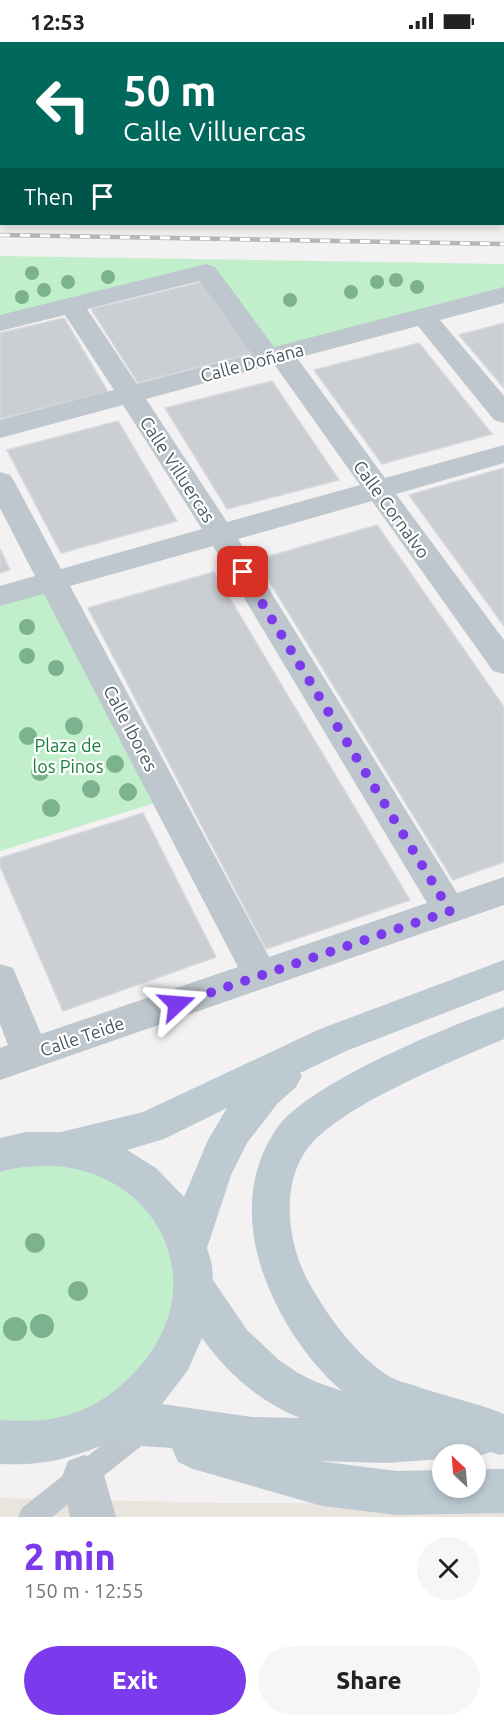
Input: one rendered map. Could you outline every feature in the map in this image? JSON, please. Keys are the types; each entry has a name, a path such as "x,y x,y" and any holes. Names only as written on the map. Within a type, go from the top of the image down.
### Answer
{"street":[{"name":"Calle Cornalvo","path":"72,305 206,272 378,490 504,663"},
{"name":"Calle Doñana","path":"0,429 504,295"},
{"path":"0,323 72,305"},
{"name":"Calle Villuercas","path":"72,305 219,532 450,911"},
{"path":"424,317 504,414"},
{"path":"0,596 219,532 504,454"},
{"name":"Calle Ibores","path":"0,481 260,975"},
{"name":"Calle Teide","path":"15,1058 504,891"},
{"path":"0,1155 12,1151 58,1148 103,1140 150,1127 333,1040 504,975"},
{"path":"0,979 15,1058"},
{"path":"502,1434 377,1392 327,1348 298,1307 277,1261 271,1199 278,1164 291,1139 317,1115 426,1055 504,1022"},
{"path":"126,1424 141,1398 163,1373 180,1345 190,1315 191,1266 204,1192 245,1112 272,1084 333,1040"},
{"path":"58,1148 94,1154 126,1168 153,1188 175,1215 209,1316 242,1357 287,1391 327,1408 502,1434"},
{"path":"0,1442 39,1443 126,1424 157,1425 252,1438 386,1441 502,1434"},
{"path":"126,1424 172,1441 322,1484 397,1493 504,1491"}],"lane":[{"path":"31,1517 89,1497 126,1424"}],"shaded area":[{"path":"0,1498 225,1503 504,1504 504,1517 0,1517"}],"green space":[{"path":"0,256 504,264 504,295 268,357 206,272 0,323"},
{"name":"Plaza de los Pinos","path":"54,580 168,799 0,851 0,596"},
{"path":"39,1164 84,1168 125,1186 156,1216 173,1256 176,1301 161,1345 130,1384 87,1412 42,1423 0,1421 0,1172"}],"building":[{"path":"202,282 253,353 138,383 91,309"},
{"path":"64,318 108,392 0,419 0,333"},
{"path":"504,323 504,388 459,335"},
{"path":"419,343 492,434 382,464 314,370"},
{"path":"272,381 339,480 227,509 165,408"},
{"path":"118,421 177,521 61,553 7,450"},
{"path":"504,468 504,626 409,495"},
{"path":"377,525 504,707 504,862 453,880 256,560"},
{"path":"0,549 10,570 0,573"},
{"path":"214,572 410,900 266,949 88,608"},
{"path":"143,813 216,957 63,1011 0,866 0,858"}],"railway":[{"path":"0,235 504,244"}],"route":[{"path":"177,1004 450,911 243,572"}]}
